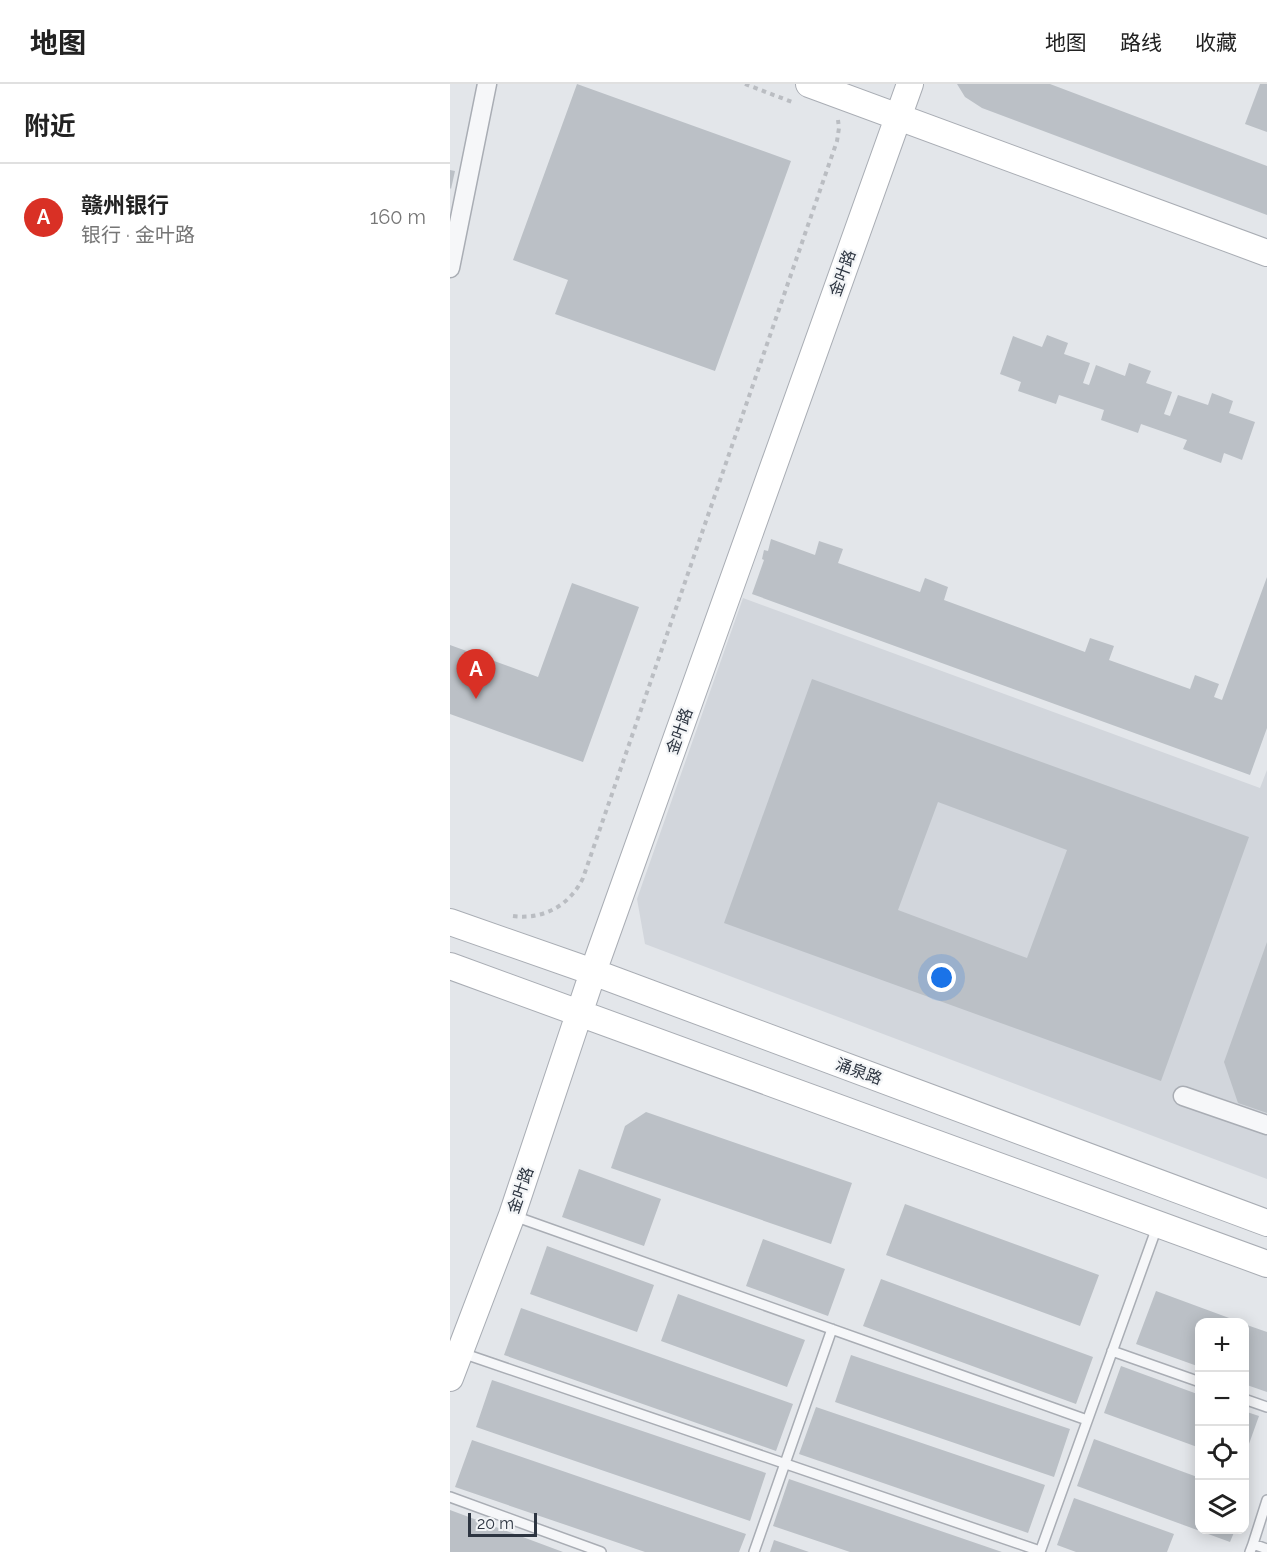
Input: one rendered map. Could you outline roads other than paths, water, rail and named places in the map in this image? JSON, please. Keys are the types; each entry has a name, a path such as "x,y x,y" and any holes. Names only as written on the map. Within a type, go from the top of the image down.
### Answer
{"street":[{"path":"450,268 486,84"},
{"name":"金叶路","path":"450,1378 512,1215 593,972 910,84"},
{"path":"804,94 898,117 1267,253"},
{"name":"涌泉路","path":"450,922 593,972 1267,1223"},
{"path":"450,966 1267,1264"},
{"path":"1184,1096 1267,1125"}],"lane":[{"path":"512,1215 1087,1420"},
{"path":"459,1353 1040,1551 1158,1225"},
{"path":"754,1552 832,1329"},
{"path":"1113,1351 1195,1380"},
{"path":"1249,1400 1267,1407"},
{"path":"450,1497 601,1552"},
{"path":"1267,1500 1252,1548 1267,1549"}],"place":[{"name":"赣州银行","path":"476,699"}]}
